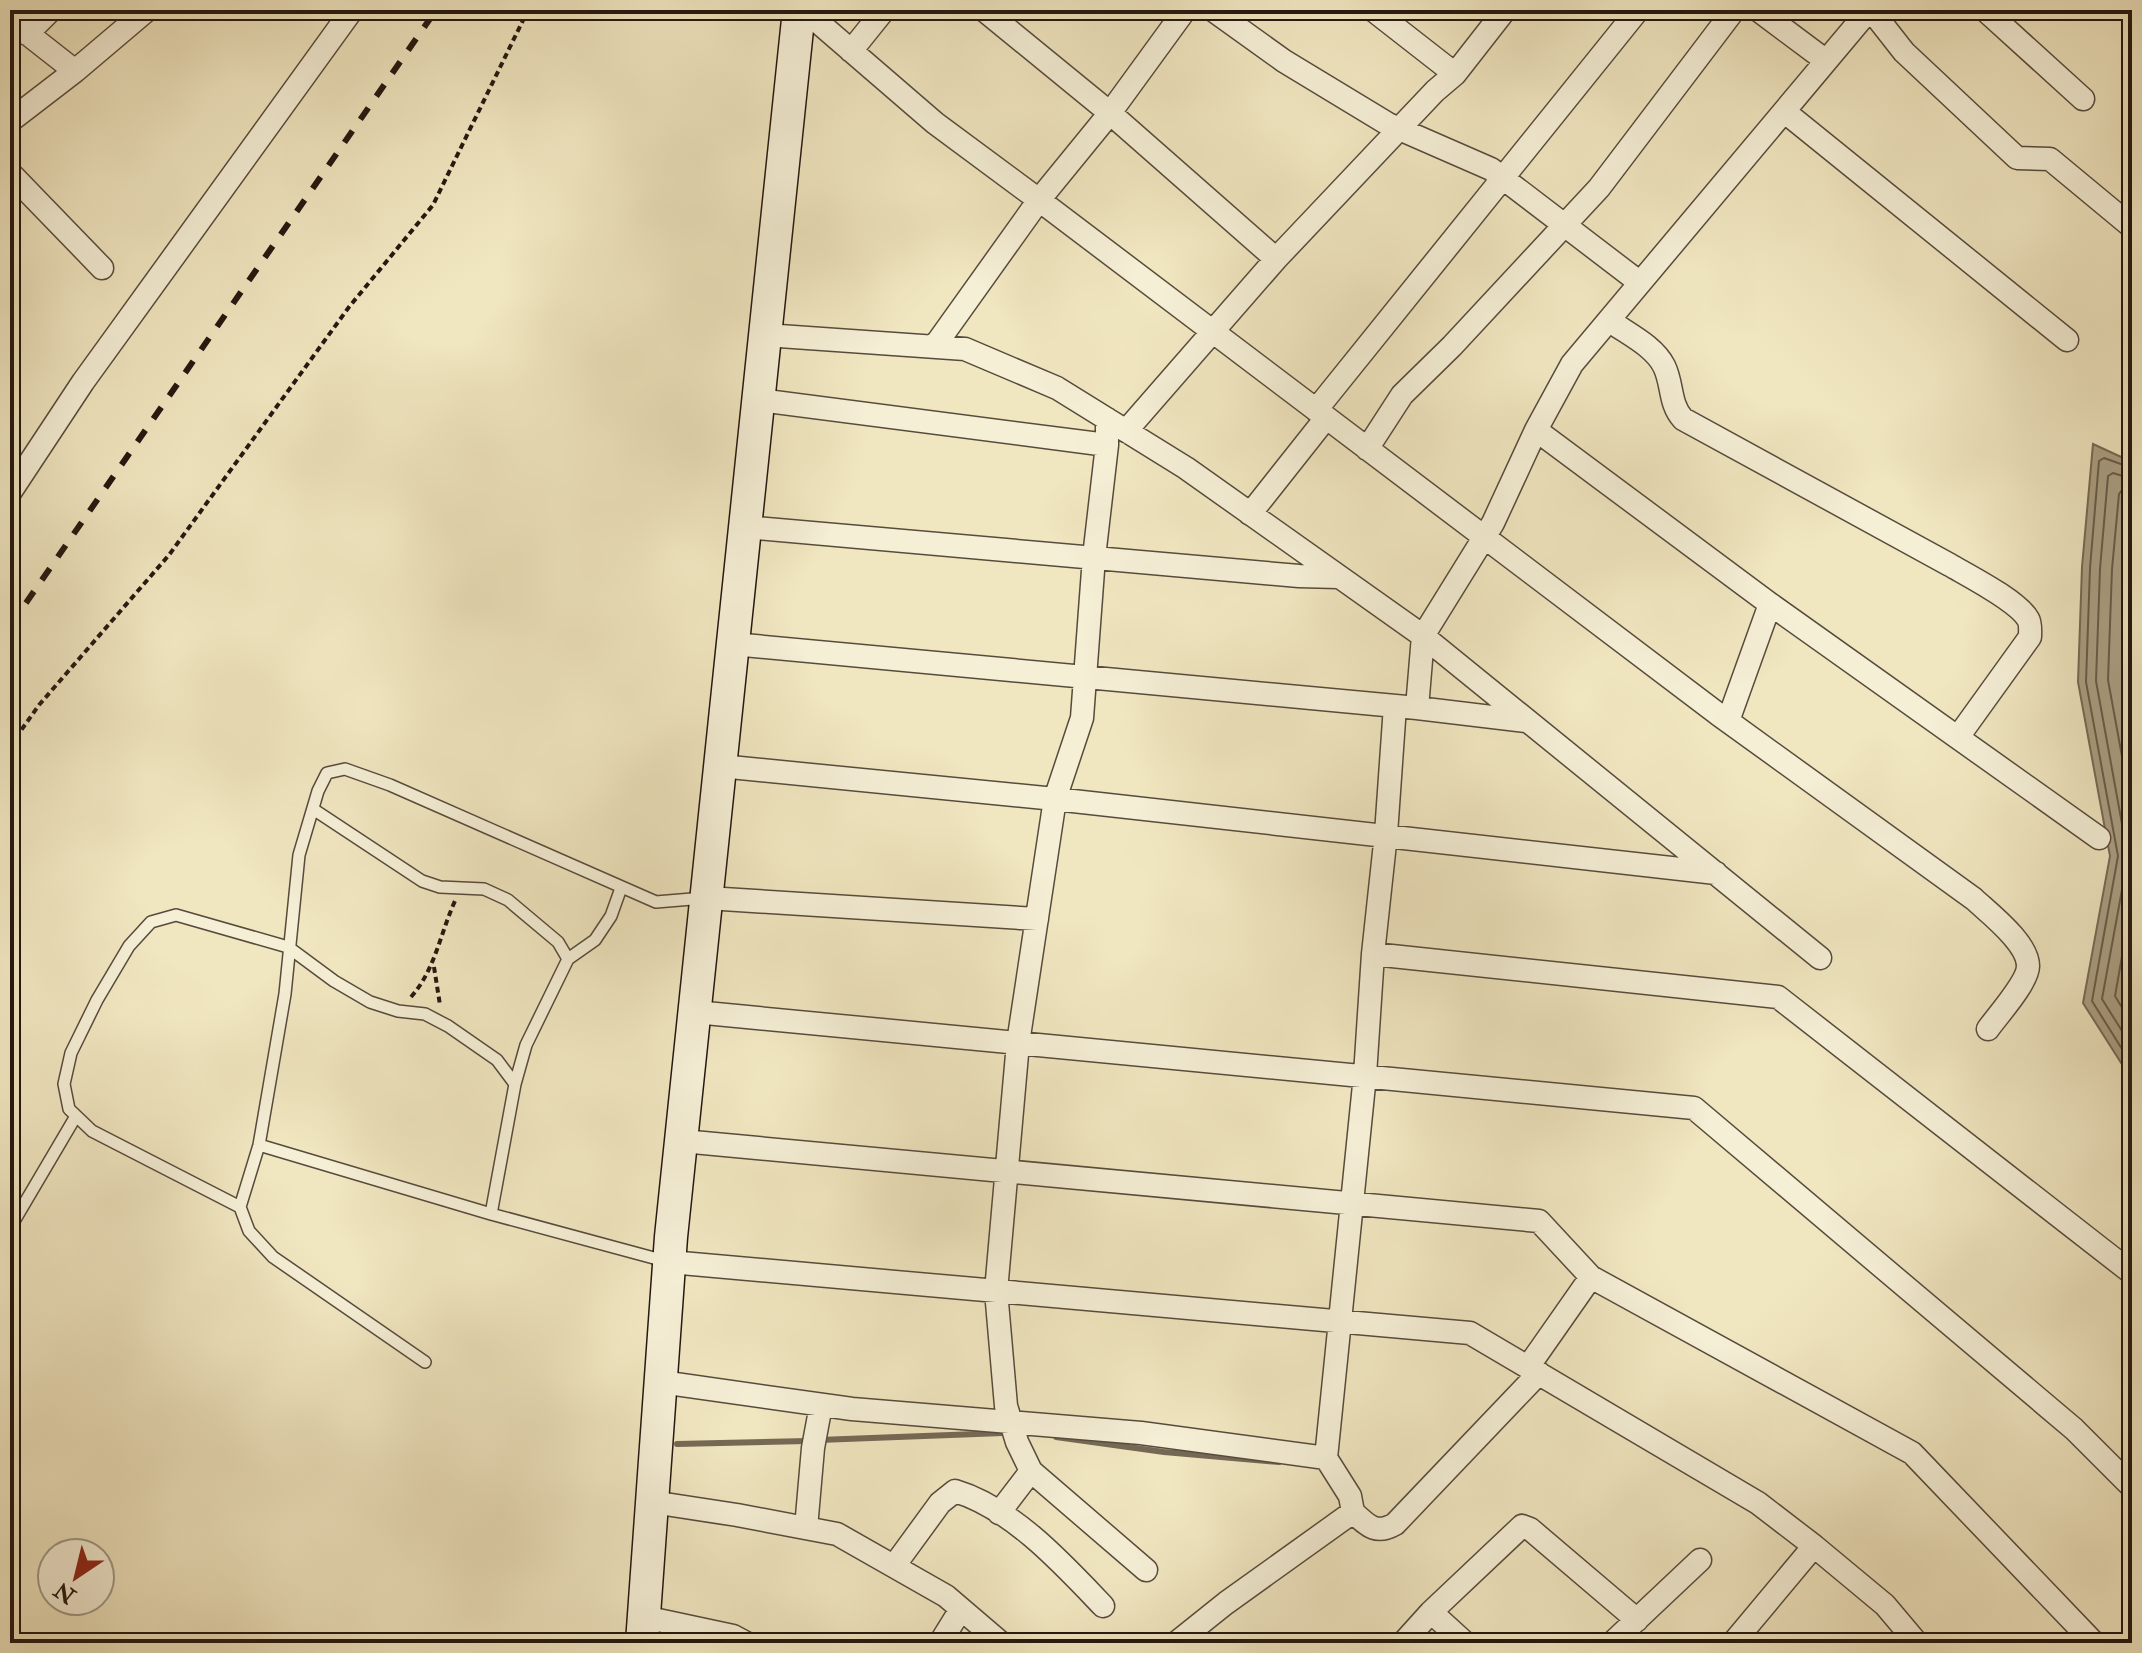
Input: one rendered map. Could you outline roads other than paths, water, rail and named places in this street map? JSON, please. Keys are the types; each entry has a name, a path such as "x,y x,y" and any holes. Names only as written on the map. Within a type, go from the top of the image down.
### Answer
{"main road":[{"path":"643,1630 670,1262 765,335 802,10"}],"street":[{"path":"51,10 19,27 75,71"},
{"path":"10,121 147,10"},
{"path":"11,491 83,382 352,10"},
{"path":"802,10 935,123 1728,721 1974,899 2023,949 2028,966 2022,982 1988,1029"},
{"path":"851,51 884,10"},
{"path":"984,10 1110,113 1276,259"},
{"path":"934,347 1039,200 1110,113 1185,10"},
{"path":"1213,10 1284,61 1399,129 1491,169 1639,282"},
{"path":"1373,10 1455,74"},
{"path":"1146,1570 1031,1471 1009,1421 996,1291 1018,1043 1055,799 1082,718 1094,557 1107,445 1116,425 1211,331 1435,91 1455,74 1505,10"},
{"path":"1250,514 1321,414 1638,10"},
{"path":"1367,449 1402,395 1452,346 1599,188 1734,10"},
{"path":"1758,10 1825,60"},
{"path":"1591,1277 1534,1370 1395,1524 1385,1530 1376,1530 1353,1512 1350,1496 1326,1458 1386,834 1406,707 1423,636 1493,523 1536,430 1572,364 1870,10 1904,52 2017,158 2050,159 2132,227"},
{"path":"1985,10 2083,99"},
{"path":"1785,112 2067,340"},
{"path":"10,173 102,268"},
{"path":"1610,321 1651,349 1663,363 1671,385 1672,402 1683,419 1993,589 2026,615 2030,622 2030,637 1958,737"},
{"path":"765,335 965,349 1057,388 1186,468 1423,636 1820,958"},
{"path":"759,400 1107,445"},
{"path":"1536,430 1770,604 2099,838"},
{"path":"745,527 1338,577"},
{"path":"1728,721 1770,604"},
{"path":"733,644 1528,721"},
{"path":"720,766 1386,834 1716,873"},
{"path":"707,898 1037,919"},
{"path":"1373,954 1778,997 2132,1273"},
{"path":"695,1012 1694,1108 2074,1429 2132,1487"},
{"path":"682,1141 1539,1221 1591,1277 1912,1453 2094,1643"},
{"path":"670,1262 1470,1333 1758,1503 1885,1605 1917,1643"},
{"path":"661,1382 819,1415 1009,1421 1141,1433 1326,1458"},
{"path":"806,1528 819,1415"},
{"path":"999,1513 1031,1471"},
{"path":"894,1566 949,1493 955,1491 967,1494 999,1513 1057,1557 1103,1606"},
{"path":"652,1502 837,1534 946,1596 1001,1643"},
{"path":"1176,1643 1226,1603 1353,1512"},
{"path":"1403,1643 1431,1612 1522,1526 1530,1529 1637,1620"},
{"path":"1733,1643 1814,1546"},
{"path":"1612,1643 1700,1560"},
{"path":"940,1643 961,1609"},
{"path":"1431,1612 1465,1643"},
{"path":"643,1630 733,1636 746,1643"}],"lane":[{"path":"425,1362 273,1257 249,1231 240,1207 259,1145 285,994 299,855 318,791 327,773 345,769 390,785 656,902 707,898"},
{"path":"313,809 422,881 440,887 484,889 508,900 558,942 568,959"},
{"path":"491,1214 515,1084 526,1045 568,959 595,940 611,916 621,888"},
{"path":"240,1207 92,1131 69,1109 64,1084 71,1053 129,946 151,922 176,915 288,947 334,981 370,1002 398,1011 425,1014 441,1022 497,1060 515,1084"},
{"path":"10,1228 76,1116"},
{"path":"259,1145 491,1214 670,1262"}],"water":[{"path":"2093,444 2132,462 2132,1080 2083,1003 2110,856 2078,682 2082,567"}],"waterway":[{"path":"819,1440 1003,1433"},
{"path":"1056,1437 1164,1452 1279,1462"},
{"path":"677,1444 808,1441"}],"railway":[{"path":"10,626 436,10"}]}
